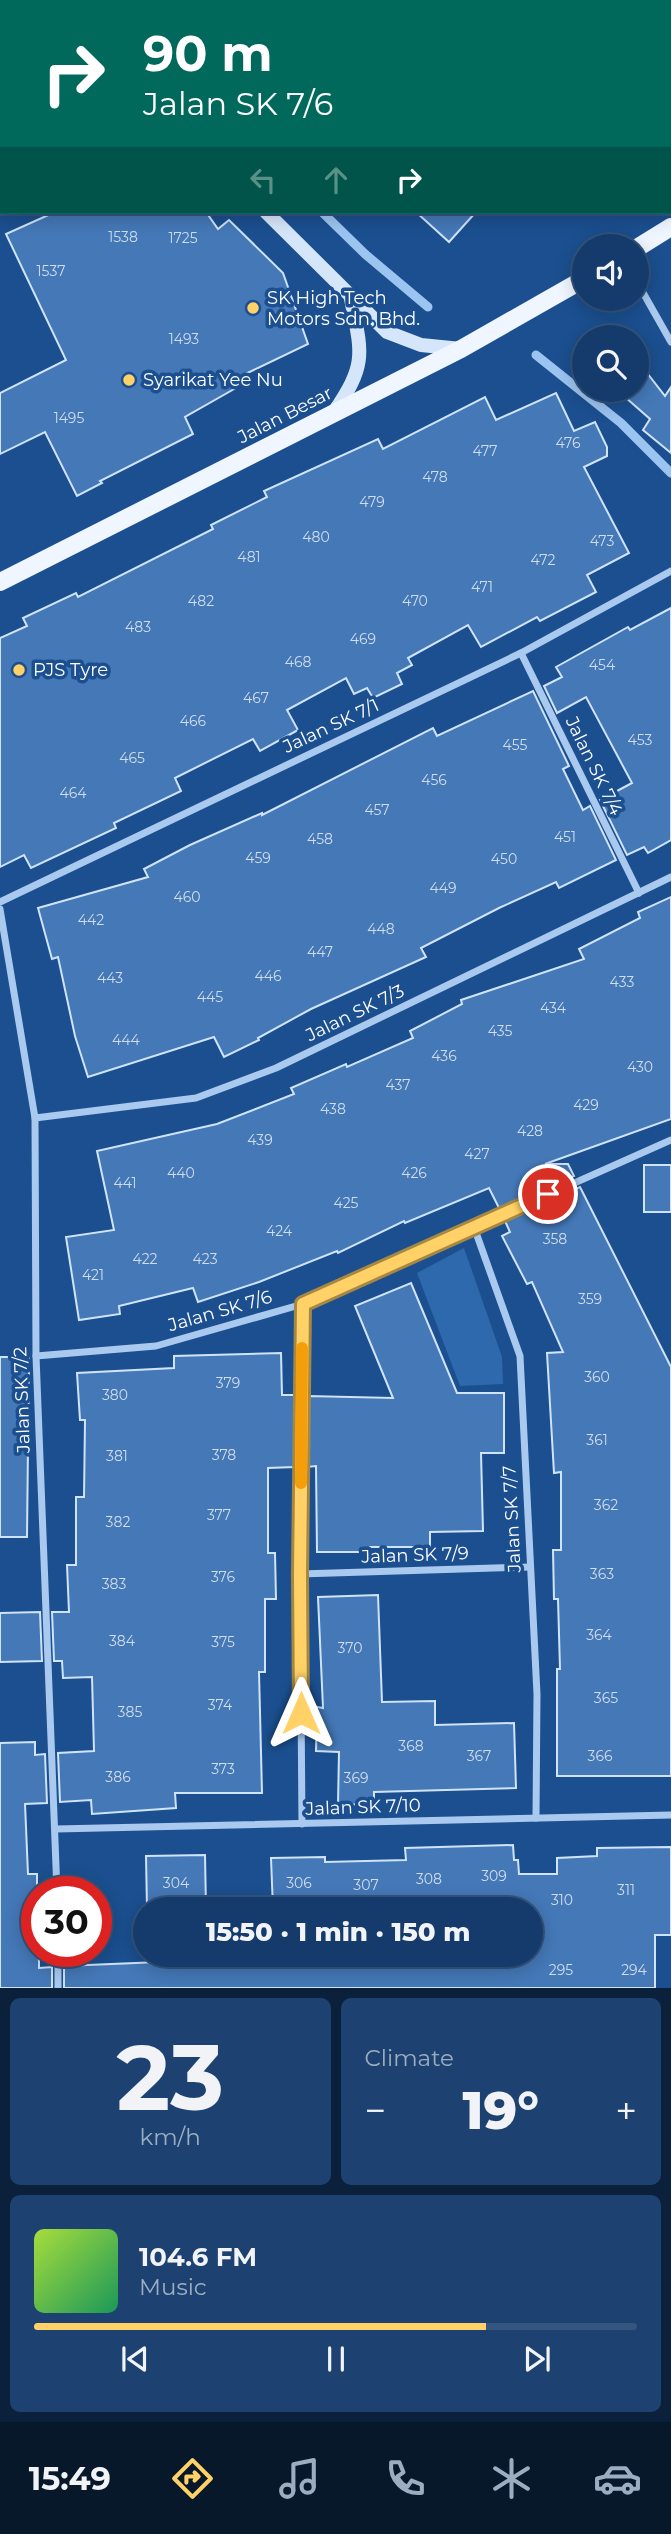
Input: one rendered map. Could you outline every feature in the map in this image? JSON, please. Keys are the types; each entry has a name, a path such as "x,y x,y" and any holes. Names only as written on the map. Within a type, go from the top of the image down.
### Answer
{"main road":[{"path":"268,214 387,332 421,345 461,349"},
{"path":"649,241 671,227"},
{"name":"Jalan Besar","path":"0,582 461,349 572,286"},
{"path":"331,416 350,389 360,365 360,344 352,299"}],"street":[{"path":"649,303 671,342"},
{"name":"Jalan SK 7/1","path":"0,902 521,653 671,571"},
{"name":"Jalan SK 7/4","path":"521,653 639,893"},
{"name":"Jalan SK 7/3","path":"35,1118 197,1098 242,1081 276,1068 671,877"},
{"name":"Jalan SK 7/2","path":"0,909 35,1118 36,1356 57,1876"},
{"name":"Jalan SK 7/6","path":"36,1356 156,1346 303,1304 671,1140"},
{"name":"Jalan SK 7/7","path":"474,1227 520,1356 537,1694 536,1818"},
{"path":"302,1825 300,1574 303,1304"},
{"name":"Jalan SK 7/9","path":"300,1574 530,1567"},
{"name":"Jalan SK 7/10","path":"56,1829 671,1815"},
{"path":"58,1967 58,1988"}],"shaded area":[{"path":"464,1248 502,1357 503,1384 460,1386 417,1273"}],"building":[{"path":"51,214 207,214 218,229 229,220 283,273 308,344 239,377 243,384 185,417 193,434 100,481 102,483 77,496 45,432 0,454 0,393 66,360 6,234"},
{"path":"418,214 474,214 449,242"},
{"path":"649,375 665,396 671,387 671,453 643,430 650,419 631,402 649,402"},
{"path":"556,393 574,431 595,422 607,447 607,456 584,467 629,553 587,575 596,592 540,621 537,617 481,647 468,625 408,658 412,665 397,673 402,684 373,698 367,688 354,694 346,678 287,710 298,730 260,751 253,739 175,778 181,791 114,823 116,828 31,868 24,855 0,867 0,638 27,626 23,618 76,593 78,597 213,529 211,525 267,497 264,491 378,439 383,449 485,397 496,420"},
{"path":"671,608 671,840 648,853 644,847 627,855 600,800 632,783 586,697 557,713 544,686 562,677 556,667 628,627 630,630"},
{"path":"533,691 569,766 563,769 583,810 590,806 616,860 559,888 556,882 499,908 421,948 426,957 311,1009 224,1057 214,1037 88,1077 75,1036 58,957 52,959 38,908 148,877 144,869 190,845 262,815 433,728 437,736"},
{"path":"671,897 671,1119 545,1164 568,1164 574,1176 500,1210 489,1188 405,1223 404,1221 338,1253 337,1251 259,1282 198,1302 193,1288 119,1306 120,1314 79,1320 66,1237 114,1230 97,1151 217,1124 294,1094 291,1088 413,1038 410,1031 462,1004 461,1000 584,959 579,949 640,918 638,912"},
{"path":"644,1165 671,1165 671,1212 644,1212"},
{"path":"580,1187 671,1367 671,1776 557,1776 557,1669 560,1669 558,1599 554,1599 553,1550 561,1550 561,1472 554,1473 547,1353 563,1352 532,1282 527,1284 502,1236 510,1232 505,1221"},
{"path":"411,1283 457,1393 504,1393 504,1453 481,1453 483,1531 430,1532 430,1547 370,1547 370,1552 317,1552 316,1466 307,1467 308,1396 393,1398 355,1306"},
{"path":"281,1353 282,1395 296,1395 295,1467 268,1468 268,1553 275,1553 276,1599 265,1599 265,1672 259,1672 262,1793 175,1793 176,1808 92,1814 91,1800 60,1802 58,1753 94,1751 92,1677 63,1678 62,1661 54,1661 52,1612 69,1612 67,1565 76,1565 76,1497 84,1497 85,1420 80,1420 77,1373 174,1368 174,1356"},
{"path":"0,1357 29,1357 27,1537 0,1537"},
{"path":"378,1595 382,1702 435,1701 435,1725 514,1723 516,1788 374,1792 374,1805 338,1804 339,1752 316,1751 317,1707 323,1708 318,1597"},
{"path":"40,1612 42,1661 0,1662 0,1613"},
{"path":"35,1742 35,1755 45,1754 47,1803 25,1804 28,1874 37,1876 21,1876 21,1967 52,1967 52,1988 0,1988 0,1743"},
{"path":"513,1845 519,1874 557,1874 557,1858 597,1856 597,1848 671,1847 671,1935 655,1935 655,1988 64,1988 64,1967 112,1967 112,1964 133,1963 133,1967 543,1967 543,1897 273,1897 271,1858 325,1857 325,1862 406,1860 405,1848"},
{"path":"205,1855 206,1897 147,1897 146,1856"}],"waterway":[{"path":"324,214 365,254 428,307"},
{"path":"536,355 621,423 671,473"}],"slow traffic":[{"path":"301,1483 302,1348"}],"place":[{"name":"SK High Tech Motors Sdn. Bhd.","path":"253,308"},
{"name":"Syarikat Yee Nu","path":"129,380"},
{"name":"PJS Tyre","path":"19,670"}],"route":[{"path":"301,1713 303,1304 548,1194"}]}
